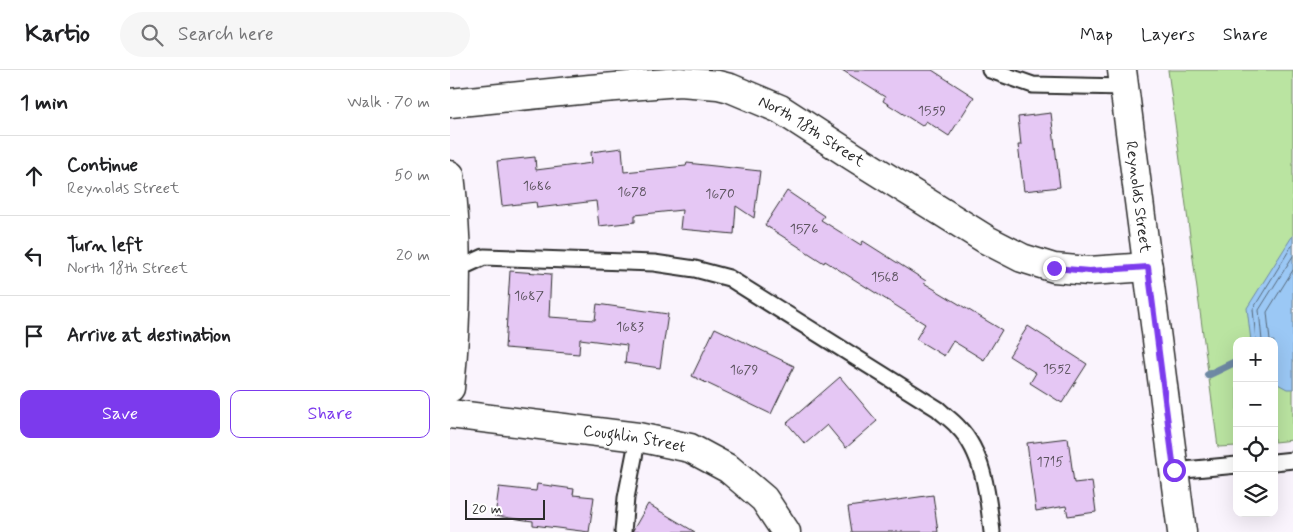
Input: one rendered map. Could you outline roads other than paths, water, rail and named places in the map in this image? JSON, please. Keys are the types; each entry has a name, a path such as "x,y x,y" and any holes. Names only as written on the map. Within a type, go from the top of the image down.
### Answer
{"street":[{"name":"North 18th Street","path":"450,103 680,82 718,85 729,79 780,109 987,240 1022,258 1054,268 1089,271 1148,267"},
{"name":"Reynolds Street","path":"1123,79 1182,532"},
{"path":"450,175 455,341 450,388"},
{"name":"Coughlin Street","path":"450,414 638,437 690,448 729,469 764,499 786,532"}],"lane":[{"path":"990,70 1033,86 1123,79"},
{"path":"454,271 484,257 654,262 695,269 729,278 938,409 959,428 979,459 989,506 992,532"},
{"path":"623,532 626,498 638,437"},
{"path":"1278,462 1293,460"},
{"path":"1174,470 1233,465"}],"water":[{"path":"1293,235 1293,389 1287,389 1278,384 1278,337 1251,337 1247,308"}],"waterway":[{"path":"1208,375 1233,363"}]}
